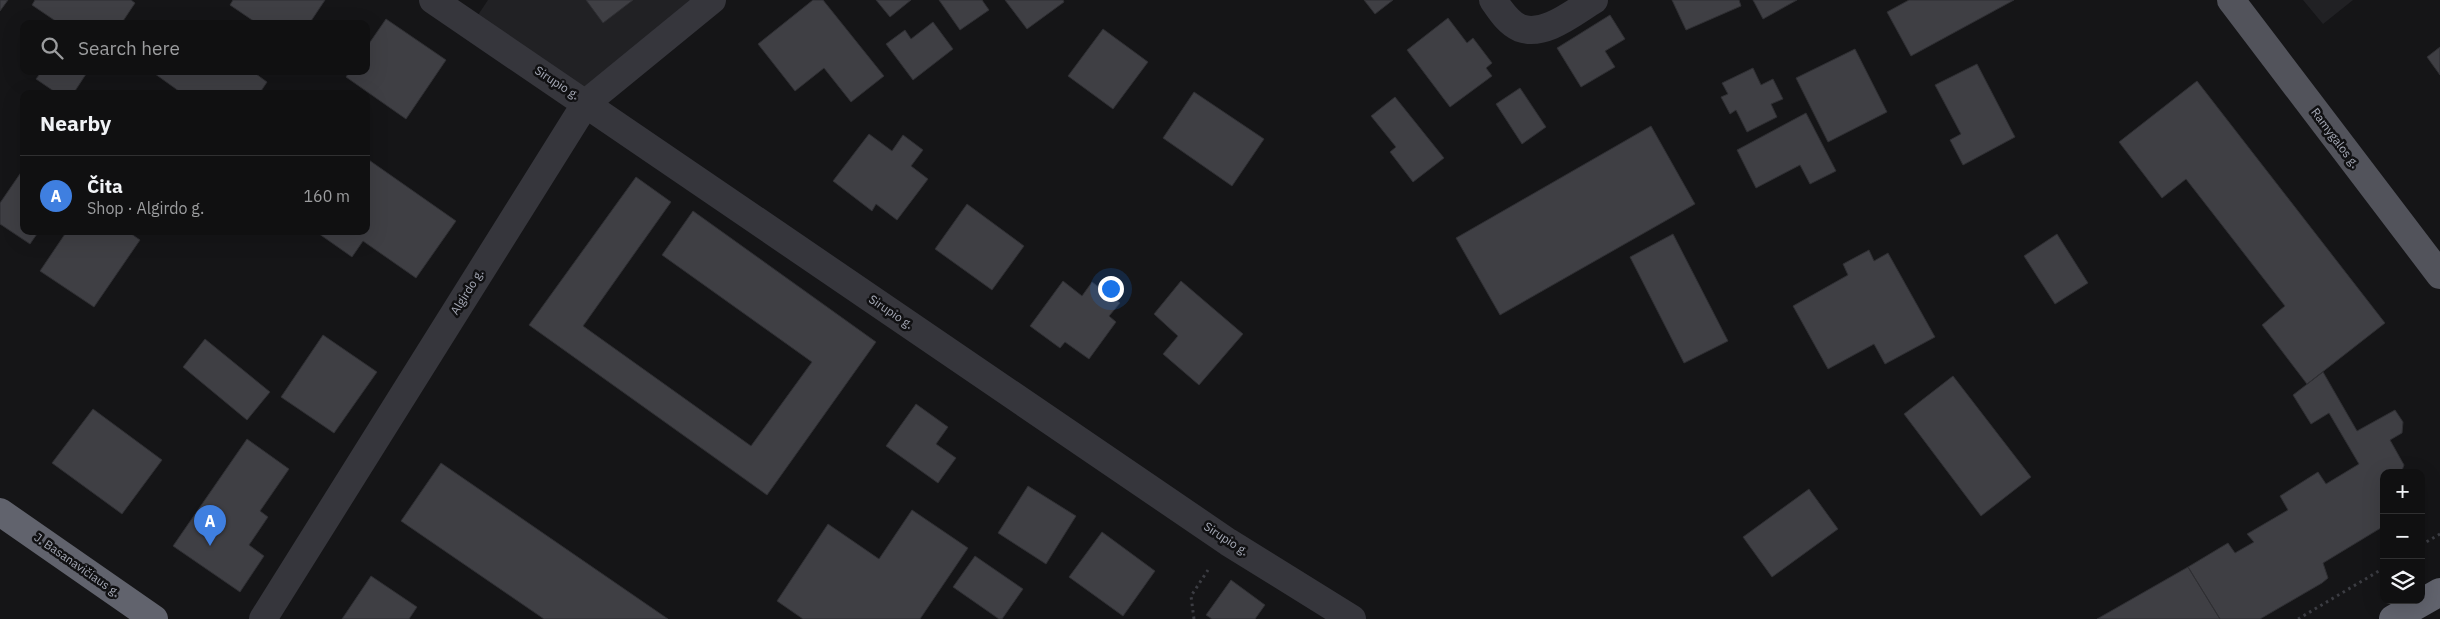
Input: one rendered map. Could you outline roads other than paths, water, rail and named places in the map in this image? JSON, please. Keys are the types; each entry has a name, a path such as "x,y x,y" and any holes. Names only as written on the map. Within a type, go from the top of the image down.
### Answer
{"highway":[{"name":"J. Basanavičiaus g.","path":"0,512 154,619"},
{"path":"2393,619 2440,592"}],"main road":[{"name":"Ramygalos g.","path":"2231,0 2440,275"}],"street":[{"name":"Sirupio g.","path":"433,0 1228,542 1352,619"},
{"name":"Algirdo g.","path":"263,619 586,103 712,0"},
{"path":"1494,0 1506,18 1519,28 1534,29 1557,23 1594,0"}],"place":[{"name":"Čita","path":"210,546"}]}
